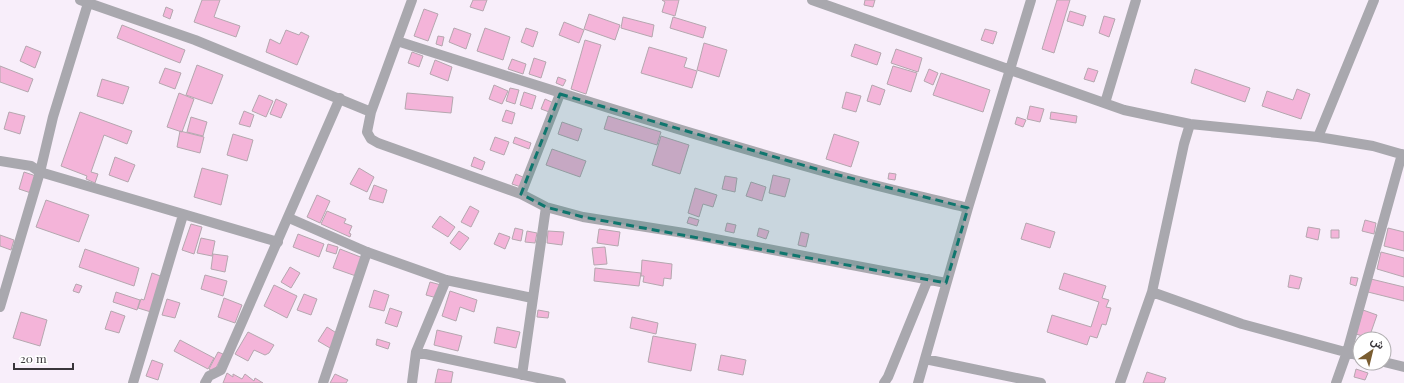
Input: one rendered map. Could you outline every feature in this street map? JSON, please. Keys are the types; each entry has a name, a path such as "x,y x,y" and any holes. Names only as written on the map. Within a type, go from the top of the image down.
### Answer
{"street":[{"path":"412,0 371,112 367,132 371,139 521,194 546,207 583,217 684,233 946,283"},
{"path":"812,0 1143,115 1190,124 1318,137 1373,146 1403,155 1347,352 1336,383"},
{"path":"918,383 968,208 1032,0"},
{"path":"1105,103 1136,0"},
{"path":"1318,137 1374,0"},
{"path":"0,307 40,172 86,1 195,40 340,98 371,112"},
{"path":"397,41 560,94 823,171 968,208"},
{"path":"521,194 560,94"},
{"path":"205,383 209,376 221,370 289,218 340,98"},
{"path":"1120,383 1152,292 1184,144 1190,124"},
{"path":"0,161 32,166 40,172 278,242"},
{"path":"522,375 546,207"},
{"path":"133,383 184,215"},
{"path":"289,218 367,252 446,280 532,298"},
{"path":"323,383 367,252"},
{"path":"884,383 888,377 928,279"},
{"path":"412,383 416,352 446,280"},
{"path":"1152,292 1242,324 1352,354"},
{"path":"416,352 561,383"},
{"path":"925,359 1041,383"},
{"path":"1392,364 1404,367"}],"highlighted area":[{"path":"560,94 823,171 968,208 946,283 583,217 546,207 521,194"}],"building":[{"path":"202,0 220,0 214,17 240,26 236,37 194,22"},
{"path":"473,0 487,0 483,11 470,7"},
{"path":"662,0 679,0 675,16 662,12 665,2"},
{"path":"865,0 875,0 873,7 864,5"},
{"path":"1057,0 1070,0 1054,53 1042,49"},
{"path":"166,7 173,10 170,19 163,16"},
{"path":"424,9 438,14 428,41 414,36"},
{"path":"1070,11 1086,16 1083,26 1067,21"},
{"path":"589,14 620,25 615,40 584,29"},
{"path":"1104,16 1115,19 1109,37 1099,33"},
{"path":"623,17 654,25 652,37 621,28"},
{"path":"673,17 706,27 703,38 670,28"},
{"path":"564,22 584,30 579,43 559,35"},
{"path":"122,25 185,50 180,63 117,38"},
{"path":"454,28 471,34 466,49 449,42"},
{"path":"485,28 510,37 503,60 477,51"},
{"path":"526,28 538,32 533,47 521,42"},
{"path":"985,29 997,32 993,44 981,40"},
{"path":"286,30 299,35 301,32 309,36 297,65 266,52 270,39 280,44"},
{"path":"438,36 444,37 442,46 436,44"},
{"path":"585,40 601,45 586,94 571,89"},
{"path":"704,43 727,50 719,77 697,70"},
{"path":"855,44 881,53 877,65 851,56"},
{"path":"26,46 41,52 35,68 20,61"},
{"path":"649,47 687,58 684,67 697,71 692,88 641,73"},
{"path":"896,49 922,58 918,72 891,63"},
{"path":"412,52 423,56 419,67 408,63"},
{"path":"534,58 546,62 541,78 529,74"},
{"path":"512,59 526,64 523,74 508,69"},
{"path":"435,60 452,67 448,81 430,74"},
{"path":"197,65 223,75 212,104 186,95"},
{"path":"0,66 33,79 28,92 0,82"},
{"path":"893,66 917,73 911,92 887,84"},
{"path":"165,68 181,73 175,89 159,83"},
{"path":"1088,68 1098,71 1094,82 1084,79"},
{"path":"929,69 938,73 933,85 924,81"},
{"path":"1195,69 1250,88 1245,102 1191,83"},
{"path":"941,73 990,90 983,112 933,95"},
{"path":"558,77 566,80 563,86 556,83"},
{"path":"102,79 129,87 123,104 97,96"},
{"path":"494,85 508,91 502,104 489,99"},
{"path":"872,85 885,90 880,105 867,101"},
{"path":"510,88 519,90 515,104 506,101"},
{"path":"1297,89 1310,94 1301,119 1262,106 1267,91 1293,100"},
{"path":"524,92 536,96 532,109 520,105"},
{"path":"846,92 861,96 856,112 842,108"},
{"path":"179,93 194,99 182,132 167,127"},
{"path":"407,93 453,97 451,113 405,109"},
{"path":"259,95 273,101 266,117 252,111"},
{"path":"276,99 287,104 281,118 270,114"},
{"path":"545,99 556,104 552,113 541,109"},
{"path":"1030,106 1044,109 1040,122 1027,119"},
{"path":"506,110 515,113 512,124 502,121"},
{"path":"244,111 254,115 250,127 239,124"},
{"path":"9,112 25,116 20,134 4,129"},
{"path":"80,112 132,131 127,144 104,135 91,172 98,174 95,183 86,179 87,176 61,166"},
{"path":"1051,112 1077,116 1076,123 1050,119"},
{"path":"608,116 661,132 657,145 604,129"},
{"path":"191,117 207,122 203,136 187,132"},
{"path":"1017,117 1026,120 1023,127 1015,124"},
{"path":"562,122 582,129 578,141 558,134"},
{"path":"180,131 204,137 200,153 177,147"},
{"path":"233,134 253,140 247,161 227,155"},
{"path":"834,134 859,142 851,167 826,159"},
{"path":"661,136 689,145 680,174 652,165"},
{"path":"495,137 509,142 504,155 490,150"},
{"path":"515,137 531,143 529,149 513,143"},
{"path":"552,149 586,161 580,177 546,165"},
{"path":"115,157 135,165 128,182 109,175"},
{"path":"474,157 485,162 482,170 471,166"},
{"path":"202,168 228,175 221,205 194,197"},
{"path":"359,168 374,177 367,192 350,184"},
{"path":"24,172 36,176 31,193 19,189"},
{"path":"889,173 896,174 895,180 888,179"},
{"path":"516,174 525,178 521,187 512,184"},
{"path":"773,175 790,179 785,197 769,193"},
{"path":"725,176 737,178 735,192 722,189"},
{"path":"751,182 766,187 762,201 746,196"},
{"path":"374,185 387,190 383,203 369,199"},
{"path":"695,188 717,195 713,207 703,204 699,217 688,213"},
{"path":"317,195 330,201 320,223 307,217"},
{"path":"46,200 89,215 79,242 36,227"},
{"path":"470,206 479,211 471,227 461,222"},
{"path":"327,211 346,219 344,223 352,226 349,233 351,234 350,237 321,224"},
{"path":"440,216 455,227 448,237 432,227"},
{"path":"689,217 699,220 697,226 687,223"},
{"path":"1365,220 1376,223 1374,234 1362,231"},
{"path":"727,223 736,225 734,233 725,231"},
{"path":"1026,223 1055,232 1050,248 1021,239"},
{"path":"191,224 202,227 194,254 182,250"},
{"path":"1308,227 1320,229 1318,240 1306,237"},
{"path":"515,228 523,230 521,241 512,239"},
{"path":"759,228 769,231 766,239 757,236"},
{"path":"1388,228 1404,232 1404,251 1384,246"},
{"path":"599,229 620,232 618,246 597,243"},
{"path":"1331,230 1339,230 1339,238 1331,238"},
{"path":"459,231 469,238 460,250 450,243"},
{"path":"527,231 537,233 535,243 525,242"},
{"path":"548,231 564,232 562,245 547,243"},
{"path":"801,232 809,234 806,247 798,245"},
{"path":"499,233 510,237 505,249 494,244"},
{"path":"298,234 324,244 319,257 293,247"},
{"path":"0,235 14,240 11,250 0,246"},
{"path":"201,238 215,241 212,256 197,253"},
{"path":"328,244 338,247 336,254 326,251"},
{"path":"605,247 607,264 594,265 592,248"},
{"path":"85,249 139,268 134,286 79,267"},
{"path":"340,249 363,258 356,276 333,268"},
{"path":"1381,252 1404,258 1404,277 1377,269"},
{"path":"213,254 228,256 225,272 211,269"},
{"path":"642,260 672,264 671,279 664,278 663,286 643,282 644,276 641,276"},
{"path":"290,267 300,273 291,288 281,282"},
{"path":"595,268 641,273 639,286 594,281"},
{"path":"152,273 163,277 151,312 138,308 141,299 144,300"},
{"path":"1064,273 1106,286 1102,298 1109,300 1106,307 1111,308 1106,325 1102,324 1097,338 1090,336 1087,345 1047,332 1052,315 1091,327 1099,302 1059,289"},
{"path":"205,275 227,281 223,296 201,289"},
{"path":"1290,275 1302,278 1299,289 1288,287"},
{"path":"1351,277 1358,278 1356,286 1350,284"},
{"path":"1371,279 1404,287 1404,301 1368,292"},
{"path":"430,282 441,285 437,298 426,295"},
{"path":"76,284 82,286 79,293 73,291"},
{"path":"274,285 297,296 287,318 264,306"},
{"path":"374,290 389,295 384,311 369,307"},
{"path":"450,291 477,300 474,312 460,307 456,321 442,316"},
{"path":"116,292 140,300 137,310 113,302"},
{"path":"304,294 317,299 311,315 297,310"},
{"path":"224,298 242,305 235,323 218,317"},
{"path":"167,299 180,303 175,318 162,315"},
{"path":"390,308 402,312 397,327 385,323"},
{"path":"538,310 549,312 548,318 537,317"},
{"path":"1363,310 1377,315 1371,331 1357,331"},
{"path":"111,311 125,316 119,333 105,329"},
{"path":"21,312 47,320 40,346 13,338"},
{"path":"632,317 658,323 656,334 630,328"},
{"path":"327,327 338,334 330,348 318,341"},
{"path":"497,327 520,332 516,348 494,343"},
{"path":"437,330 462,336 458,351 434,345"},
{"path":"248,332 274,345 269,353 265,355 254,350 248,361 235,354"},
{"path":"653,336 696,344 691,371 648,362"},
{"path":"377,339 390,343 388,349 376,345"},
{"path":"180,340 214,358 208,369 174,351"},
{"path":"218,352 223,354 214,372 209,369"},
{"path":"721,355 746,360 743,375 718,370"},
{"path":"152,360 163,364 158,380 146,376"},
{"path":"438,369 453,372 451,383 435,383"},
{"path":"1356,371 1368,373 1365,380 1354,377"},
{"path":"1147,372 1166,378 1164,383 1143,383"},
{"path":"227,373 233,377 233,374 242,379 245,374 254,381 255,378 263,383 223,383"},
{"path":"335,374 348,380 346,383 330,383"}]}
